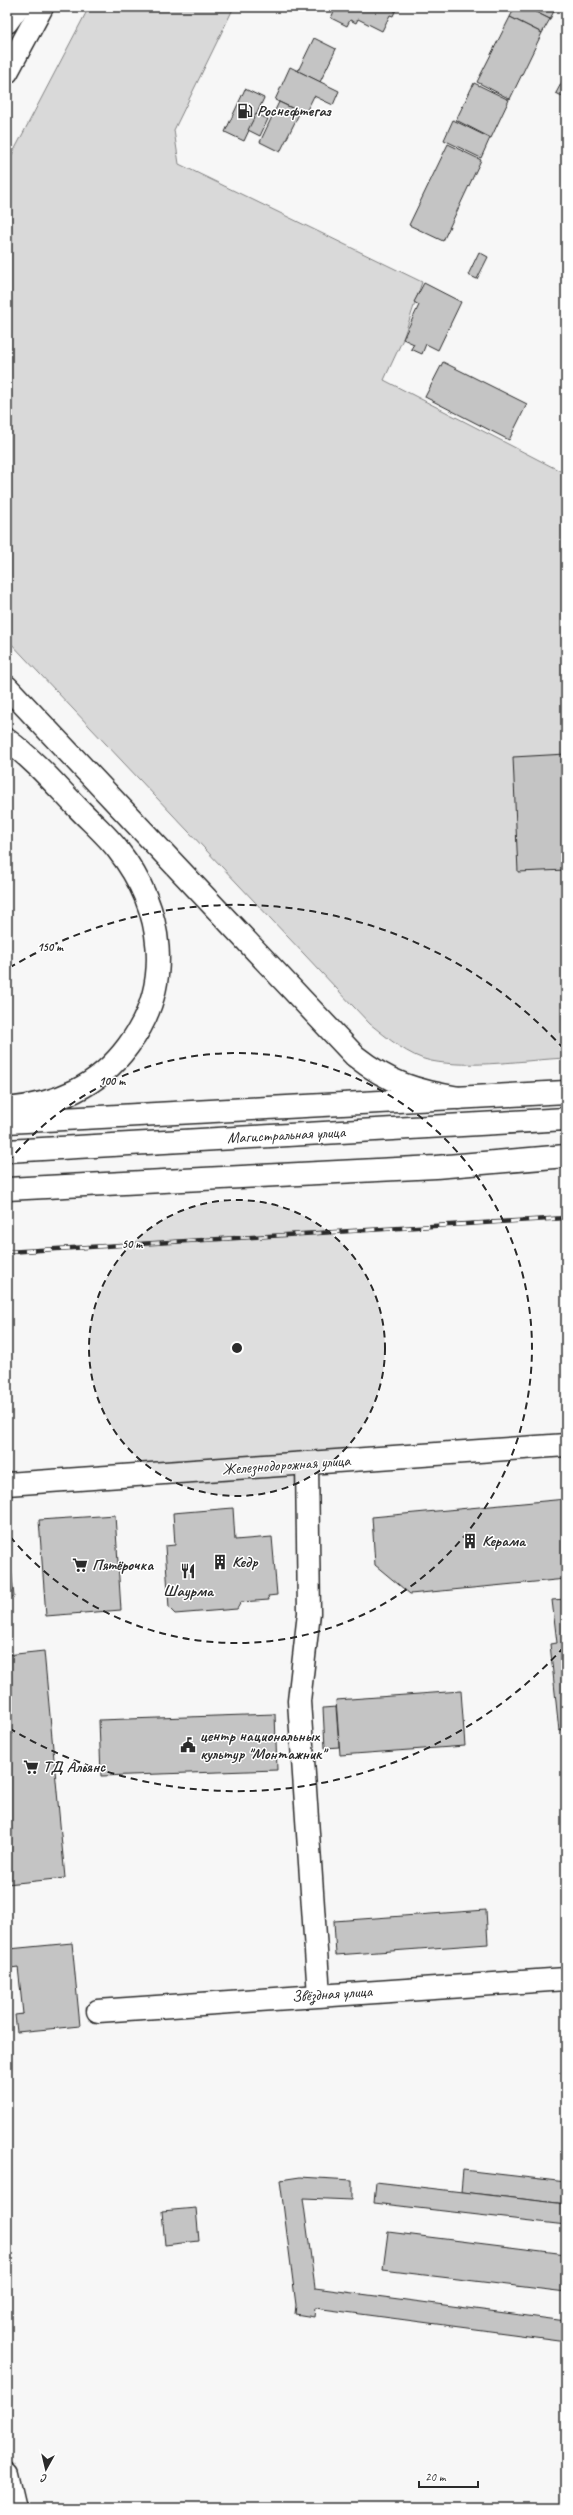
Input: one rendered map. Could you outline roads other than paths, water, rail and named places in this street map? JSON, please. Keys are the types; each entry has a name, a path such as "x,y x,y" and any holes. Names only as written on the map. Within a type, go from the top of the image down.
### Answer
{"main road":[{"path":"7,22 18,7"},
{"path":"7,72 42,7"},
{"path":"7,687 355,1056 374,1071 397,1084 424,1092 459,1098"},
{"path":"7,740 28,756 118,850 148,901 155,930 158,958 157,980 147,1017 120,1058 103,1073 64,1097 45,1104 7,1109"},
{"name":"Магистральная улица","path":"7,1122 566,1092"},
{"name":"Магистральная улица","path":"7,1151 566,1119"},
{"path":"7,1189 436,1167 566,1156"},
{"name":"Железнодорожная улица","path":"7,1484 566,1445"},
{"path":"307,1463 309,1613 299,1701 318,1995"},
{"name":"Звёздная улица","path":"98,2011 566,1979"},
{"path":"7,2474 15,2508"}],"railway":[{"path":"7,1252 566,1218"}],"place":[{"name":"Роснефтегаз","path":"245,111"},
{"name":"Керама","path":"470,1541"},
{"name":"Кедр","path":"220,1562"},
{"name":"Пятёрочка","path":"80,1565"},
{"name":"Шаурма","path":"188,1571"},
{"name":"центр национальных культур \"Монтажник\"","path":"188,1745"},
{"name":"ТД Альянс","path":"31,1767"}]}
